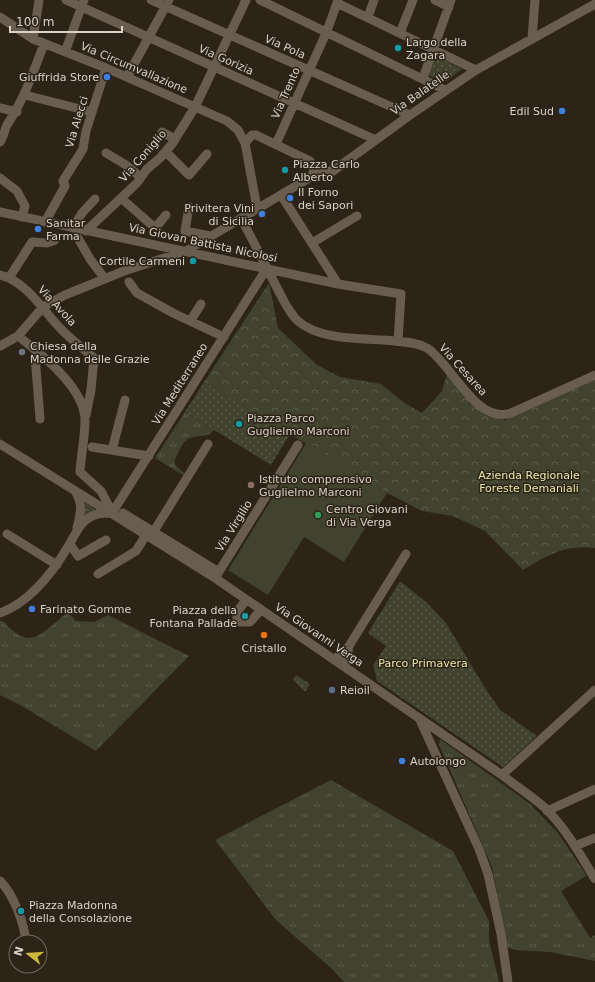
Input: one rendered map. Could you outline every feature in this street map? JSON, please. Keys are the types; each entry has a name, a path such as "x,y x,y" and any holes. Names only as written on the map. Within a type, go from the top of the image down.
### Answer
{"street":[{"path":"33,39 38,0"},
{"name":"Via Gorizia","path":"66,0 83,3 148,38 376,140"},
{"name":"Via Pola","path":"151,0 167,3 229,35 410,115"},
{"name":"Via Coniglio","path":"86,230 138,183 140,177 166,152 195,107 246,0"},
{"path":"260,0 445,90"},
{"path":"368,15 374,0"},
{"path":"401,31 413,0"},
{"path":"422,78 450,3 435,0"},
{"path":"532,38 535,0"},
{"path":"338,1 434,47 476,70"},
{"name":"Via Trento","path":"276,142 309,70 338,1"},
{"path":"65,52 83,3"},
{"path":"127,77 167,3"},
{"name":"Via Balatelle","path":"254,211 282,197 311,177 326,171 334,171 445,90 476,70 595,4"},
{"name":"Via Circumvallazione","path":"0,17 33,39 106,68 227,121 238,130 244,143"},
{"path":"0,142 5,135 6,128 17,112 25,95 44,44"},
{"name":"Via Alecci","path":"45,222 65,186 63,181 83,149 86,131 106,68"},
{"path":"25,95 92,112"},
{"path":"0,108 17,112"},
{"path":"162,132 175,139"},
{"path":"0,346 18,336 43,307 65,295 169,255 186,251 254,211 244,143 248,138 256,135 276,142 326,171"},
{"path":"166,152 189,175 207,154"},
{"path":"106,153 126,165 140,177"},
{"path":"310,161 314,171 311,177"},
{"path":"0,178 17,191 25,206 22,217"},
{"path":"282,197 338,284"},
{"path":"121,198 155,228 166,215"},
{"path":"73,228 82,213 95,199"},
{"path":"189,207 185,231 210,236"},
{"name":"Via Giovan Battista Nicolosi","path":"0,212 338,284 402,294 398,341"},
{"path":"312,243 357,216"},
{"name":"Via Cesarea","path":"241,218 293,316 311,330 322,334 413,343 428,349 452,372 476,403 484,409 499,415 507,414 520,410 595,375"},
{"path":"78,238 90,259 105,279"},
{"path":"9,278 31,241 47,243 55,240"},
{"name":"Via Mediterraneo","path":"114,511 267,268"},
{"name":"Via Avola","path":"0,274 16,281 43,307 64,332 94,358 91,390 85,419"},
{"path":"130,282 137,293 173,313 191,320 224,337"},
{"path":"191,320 202,304"},
{"path":"0,613 22,601 43,582 57,565 86,520 98,513 114,511 101,491 80,472 85,419 82,406 72,388 36,350 18,336"},
{"path":"36,350 35,355 40,419"},
{"path":"112,450 125,400"},
{"name":"Via Giovanni Verga","path":"0,444 75,490 114,511 217,575 246,600 502,775 547,811 575,846 595,879"},
{"path":"98,574 136,551 150,533 208,444"},
{"name":"Via Virgilio","path":"217,575 298,445"},
{"path":"92,447 148,456"},
{"path":"75,490 80,500 81,508 75,535"},
{"path":"7,534 57,565"},
{"path":"70,544 78,556 106,540"},
{"path":"334,660 349,646 406,554"},
{"path":"246,600 237,612 237,619 240,622 250,622 262,610"},
{"path":"345,667 349,646"},
{"path":"502,775 595,690"},
{"path":"420,719 479,848 486,868 501,934 508,982"},
{"path":"547,811 595,789"},
{"path":"575,846 595,838"},
{"path":"0,881 6,887 20,918 24,934"}],"green space":[{"path":"435,56 462,69 445,82 428,75"},
{"name":"Azienda Regionale Foreste Demaniali","path":"269,283 278,328 317,365 340,377 381,384 403,402 422,413 442,391 447,374 470,403 488,416 505,420 595,380 595,548 585,547 566,549 549,555 523,570 485,531 453,516 422,511 387,493 204,382"},
{"name":"Piazza Parco Guglielmo Marconi","path":"204,382 290,434 271,465 185,412"},
{"path":"185,412 214,430 210,434 192,437 182,445 176,458 175,465 184,473 183,475 155,458"},
{"name":"Centro Giovani di Via Verga","path":"307,442 387,493 344,562 304,537 268,595 228,570"},
{"path":"86,503 95,510 84,516 85,504"},
{"name":"Parco Primavera","path":"400,581 426,602 446,623 500,710 537,736 503,767 377,681 373,665 386,646 368,633"},
{"path":"68,612 76,621 94,622 108,615 189,656 96,751 22,706 0,695 0,621 3,621 13,631 21,636 29,638 43,633"},
{"path":"296,675 310,684 305,692 293,680"},
{"path":"440,739 530,804 558,833 586,876 561,891 590,938 595,935 595,961 550,952 515,950 507,947 492,867 439,745"},
{"path":"331,780 453,851 489,921 489,941 499,982 344,982 332,969 276,920 215,840"}],"place":[{"name":"Largo della Zagara","path":"398,48"},
{"name":"Giuffrida Store","path":"107,77"},
{"name":"Edil Sud","path":"562,111"},
{"name":"Piazza Carlo Alberto","path":"285,170"},
{"name":"Il Forno dei Sapori","path":"290,198"},
{"name":"Privitera Vini di Sicilia","path":"262,214"},
{"name":"Sanitar Farma","path":"38,229"},
{"name":"Cortile Carmeni","path":"193,261"},
{"name":"Chiesa della Madonna delle Grazie","path":"22,352"},
{"name":"Piazza Parco Guglielmo Marconi","path":"239,424"},
{"name":"Istituto comprensivo Guglielmo Marconi","path":"251,485"},
{"name":"Centro Giovani di Via Verga","path":"318,515"},
{"name":"Farinato Gomme","path":"32,609"},
{"name":"Piazza della Fontana Pallade","path":"245,616"},
{"name":"Cristallo","path":"264,635"},
{"name":"Reioil","path":"332,690"},
{"name":"Autolongo","path":"402,761"},
{"name":"Piazza Madonna della Consolazione","path":"21,911"}]}
